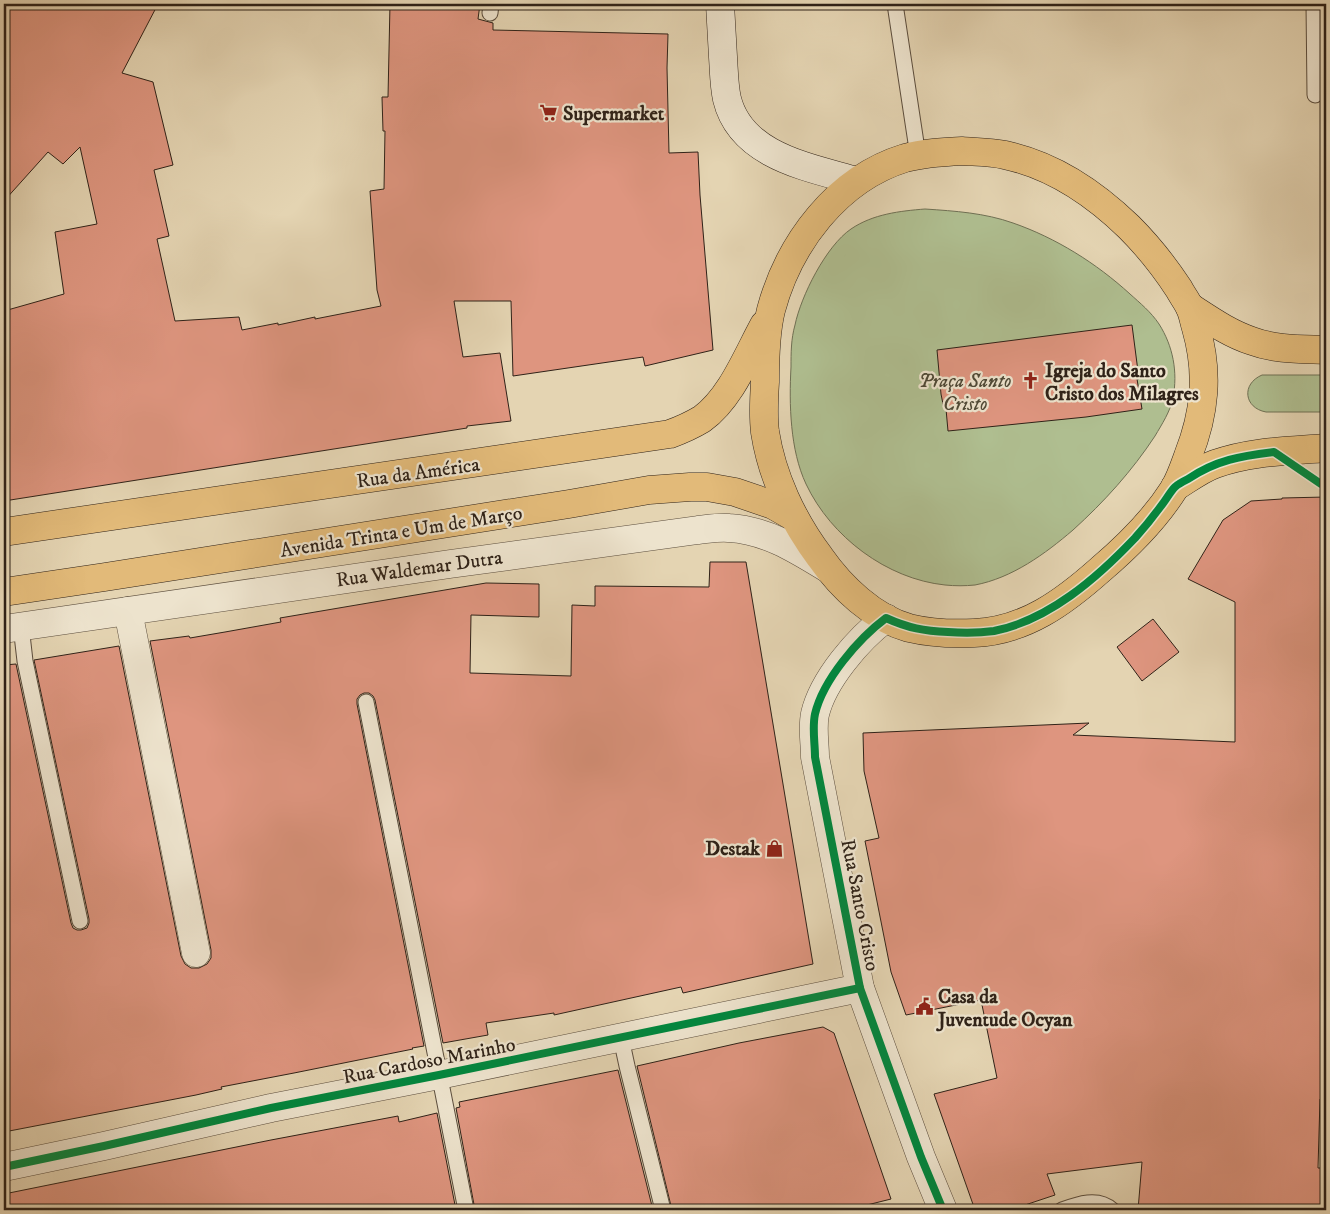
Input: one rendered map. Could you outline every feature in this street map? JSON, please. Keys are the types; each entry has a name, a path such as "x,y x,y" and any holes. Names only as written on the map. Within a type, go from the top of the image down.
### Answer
{"main road":[{"path":"962,151 1004,155 1026,161 1058,174 1102,203 1142,240 1158,259 1190,307 1199,336 1203,359 1204,393 1194,441 1175,487 1151,519 1108,563 1070,595 1048,610 1013,626 976,633 940,632 911,628 886,618 857,599 842,585 827,568 794,517 780,484 764,428 765,364 770,313 786,269 799,245 815,222 856,181 903,159 918,156 934,152 962,151"},
{"path":"1190,307 1228,330 1253,342 1289,349 1326,350"},
{"name":"Rua da América","path":"4,532 670,434 702,419 722,400 732,385 770,313"},
{"path":"1175,487 1214,464 1242,455 1326,448"},
{"name":"Avenida Trinta e Um de Março","path":"4,592 105,578 657,489 698,487 735,492 773,505 794,517"}],"street":[{"path":"720,4 724,81 727,100 745,133 756,143 788,160 856,181"},
{"name":"Rua Waldemar Dutra","path":"12,628 460,562 727,527 764,534 795,548 827,568"},
{"path":"128,611 196,953"},
{"name":"Rua Santo Cristo","path":"886,618 863,637 842,662 822,694 815,713 814,723 816,757 860,988 921,1157 943,1210"},
{"name":"Rua Cardoso Marinho","path":"4,1167 271,1108 860,988"}],"lane":[{"path":"895,4 918,156"},
{"path":"1314,4 1315,95"},
{"path":"12,628 25,662 80,922"},
{"path":"366,702 466,1210"},
{"path":"622,1038 627,1066 663,1210"},
{"path":"1062,1210 1087,1203 1099,1203 1112,1210"}],"green space":[{"name":"Praça Santo Cristo","path":"925,209 992,217 1029,229 1075,253 1117,283 1152,316 1164,332 1173,360 1175,379 1173,398 1166,418 1137,462 1107,497 1073,530 1027,564 1002,577 975,585 949,585 923,581 902,574 863,552 846,538 830,521 806,484 797,457 792,427 790,396 791,351 794,330 803,300 824,259 842,237 859,224 887,214"},
{"path":"1262,375 1326,375 1326,412 1266,412 1259,410 1250,401 1248,390 1255,379"}],"building":[{"path":"4,4 158,4 122,73 153,82 173,165 154,170 169,236 157,239 175,321 239,317 242,330 315,317 315,319 381,306 377,290 370,191 384,189 385,131 383,131 382,97 388,97 390,4 480,4 478,19 493,23 493,30 668,34 669,153 698,152 713,350 645,366 643,357 513,376 511,301 454,301 463,357 500,353 511,421 467,426 467,428 4,501 4,311 64,294 55,232 97,224 80,147 63,164 48,152 4,201"},
{"path":"1132,325 1142,409 1086,417 948,431 946,409 944,409 941,394 937,350"},
{"path":"1326,497 1326,1098 1320,1099 1318,1168 1326,1168 1326,1210 1138,1210 1142,1162 1047,1174 1055,1195 1010,1210 975,1210 934,1094 997,1078 981,1000 906,1015 891,972 865,841 879,838 864,771 863,733 1089,723 1073,735 1235,742 1235,602 1188,579 1223,520 1251,501"},
{"path":"710,562 746,562 813,964 683,993 681,987 554,1015 554,1013 486,1023 488,1035 443,1043 375,700 369,693 364,693 357,699 357,704 424,1046 221,1087 222,1089 196,1095 4,1132 4,665 16,664 71,923 73,928 81,930 87,928 89,919 34,660 119,646 181,956 185,964 191,968 199,968 207,964 211,958 211,950 150,641 189,636 190,638 225,632 281,622 280,618 486,583 539,584 539,617 471,615 470,673 571,676 572,605 595,606 595,586 709,587"},
{"path":"1153,619 1179,652 1142,681 1117,647"},
{"path":"823,1027 834,1033 891,1199 847,1210 672,1210 637,1066 739,1043"},
{"path":"618,1070 653,1210 475,1210 456,1108 460,1107 459,1102"},
{"path":"437,1113 456,1210 4,1210 4,1194 398,1116 399,1122"}],"cycle path":[{"path":"943,1210 921,1157 860,988 815,757 814,719 819,701 843,661 864,637 886,618 909,627 924,630 971,633 994,631 1014,625 1053,607 1105,568 1135,538 1176,486 1209,467 1240,457 1274,452 1321,484 1326,484"},
{"path":"4,1167 271,1108 860,988"}],"place":[{"name":"Supermarket","path":"549,113"},
{"name":"Igreja do Santo Cristo dos Milagres","path":"1031,381"},
{"name":"Destak","path":"774,848"},
{"name":"Casa da Juventude Ocyan","path":"924,1007"}]}
